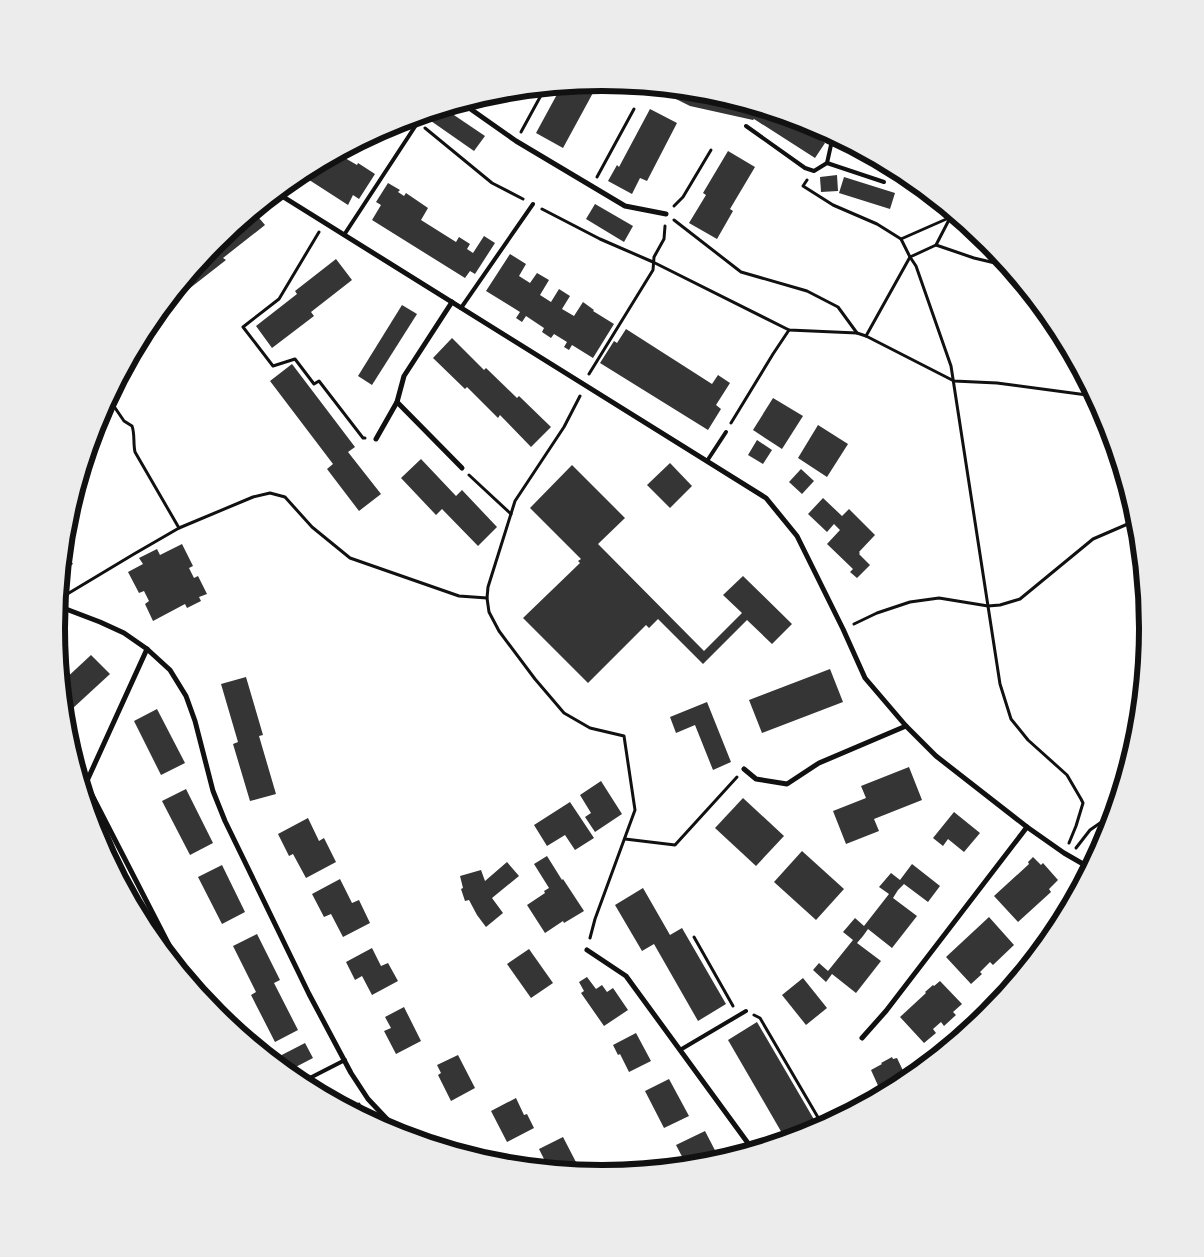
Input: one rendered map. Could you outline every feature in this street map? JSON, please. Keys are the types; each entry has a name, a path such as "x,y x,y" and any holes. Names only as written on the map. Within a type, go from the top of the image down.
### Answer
{"street":[{"path":"470,108 516,141 625,206 666,214"},
{"path":"283,197 766,498 797,536 843,628 865,678 906,726 936,756 1027,827 1085,865"},
{"path":"376,439 397,402 404,376 452,302"},
{"path":"397,402 462,468"},
{"path":"66,609 124,633 170,670 186,696 195,721 213,791 225,821 310,994 345,1060 368,1099 389,1122"},
{"path":"87,781 147,650"},
{"path":"744,769 756,779 787,784 819,763 906,726"},
{"path":"90,791 170,946"},
{"path":"862,1038 886,1010 1027,827"},
{"path":"587,950 626,976 749,1145"}],"lane":[{"path":"344,235 416,125"},
{"path":"746,126 805,168 814,170 827,163 884,182"},
{"path":"827,163 831,143"},
{"path":"461,308 533,204"},
{"path":"707,462 726,432"},
{"path":"680,1050 746,1011"},
{"path":"309,1078 345,1060"}],"path":[{"path":"516,141 541,95"},
{"path":"592,186 634,109"},
{"path":"420,123 492,183 600,239 654,262 789,330 857,333 954,381 996,383 1086,395"},
{"path":"587,950 595,920 635,810 624,736 590,728 564,713 535,679 499,631 489,612 488,587 515,501 564,427 577,404 589,373 653,270 654,257 664,239 666,214 683,197 710,150"},
{"path":"814,170 803,186 834,205 877,224 901,239 916,266 951,366 1000,684 1011,718 1028,740 1067,775 1083,804 1064,853"},
{"path":"666,214 741,272 807,291 838,307 857,333"},
{"path":"901,239 948,218"},
{"path":"866,336 910,257 936,245 950,220"},
{"path":"324,223 279,298 243,327 272,366 295,359 314,384 318,381 363,438 376,439"},
{"path":"936,245 974,258 995,263"},
{"path":"726,432 789,330"},
{"path":"113,406 124,422 132,426 135,452 179,528"},
{"path":"462,468 511,514"},
{"path":"66,595 179,528 253,497 270,493 285,497 312,527 350,558 459,596 487,598"},
{"path":"857,623 877,613 910,602 939,598 988,606 1000,605 1020,599 1093,539 1129,524"},
{"path":"625,839 675,845 744,769"},
{"path":"1083,838 1090,830 1103,821"},
{"path":"694,937 738,1015"},
{"path":"746,1011 760,1018 819,1120"}],"building":[{"path":"594,91 563,148 536,133 557,94"},
{"path":"674,96 707,102 775,120 808,132 825,143 815,158 754,119 690,106 674,98"},
{"path":"650,109 677,123 647,181 640,178 632,194 608,181 617,165 619,167"},
{"path":"451,113 485,136 474,151 431,121"},
{"path":"728,151 755,167 730,209 733,211 717,239 689,223 706,195 703,193"},
{"path":"344,158 357,165 358,163 375,174 359,199 353,195 348,205 308,179"},
{"path":"837,175 838,191 821,192 820,177"},
{"path":"844,177 895,193 890,209 839,193"},
{"path":"388,183 400,190 398,192 404,196 406,193 428,208 421,220 456,242 459,237 470,244 467,249 473,253 484,236 495,243 475,274 470,271 465,278 372,220 381,205 376,202"},
{"path":"595,204 633,226 624,242 586,219"},
{"path":"258,217 265,225 223,258 226,260 185,292 198,274 222,249"},
{"path":"510,254 526,264 519,276 530,283 537,273 549,280 540,295 551,302 559,289 570,296 562,309 574,316 583,302 593,311 614,324 593,358 572,345 569,350 564,347 567,342 554,334 551,338 542,332 544,328 526,316 522,322 516,318 520,312 486,291"},
{"path":"336,259 352,280 311,312 314,316 272,348 256,326 297,294 295,291"},
{"path":"402,305 417,314 372,385 358,376"},
{"path":"626,329 712,384 718,375 730,383 716,405 721,409 708,430 600,363 614,341 617,343"},
{"path":"452,338 484,370 486,368 517,398 519,396 551,427 531,447 500,415 498,418 467,387 465,389 433,358"},
{"path":"292,364 355,447 348,452 381,494 359,511 327,469 333,464 270,381"},
{"path":"773,398 803,416 782,449 753,430"},
{"path":"818,425 848,444 827,477 798,458"},
{"path":"757,440 772,450 763,464 748,455"},
{"path":"421,459 456,496 462,490 497,527 478,546 442,509 436,515 401,478"},
{"path":"670,463 692,486 670,508 647,485"},
{"path":"572,465 625,518 598,544 704,651 742,613 723,595 743,576 792,624 772,644 747,620 703,664 658,619 649,628 646,625 588,683 523,618 580,563 578,561 581,559 530,508"},
{"path":"801,469 814,481 802,494 789,482"},
{"path":"823,498 842,516 849,509 875,535 859,552 870,565 857,578 850,572 853,569 827,544 840,530 834,524 827,532 808,514"},
{"path":"182,544 193,566 189,568 194,578 198,576 207,594 199,597 201,601 187,608 185,604 153,621 145,604 149,601 144,591 139,593 128,572 143,564 139,558 157,549 160,555"},
{"path":"91,655 110,674 72,709 67,677"},
{"path":"830,669 843,702 762,733 749,700"},
{"path":"246,677 263,735 259,736 276,794 250,801 233,744 238,742 221,684"},
{"path":"707,702 731,762 713,770 695,725 676,733 670,717"},
{"path":"157,709 185,763 161,775 134,721"},
{"path":"909,767 922,800 874,819 879,831 846,844 833,811 866,798 861,786"},
{"path":"601,781 622,814 595,832 585,817 591,813 580,795"},
{"path":"186,789 213,843 190,855 162,801"},
{"path":"743,798 784,836 756,866 715,828"},
{"path":"570,802 594,838 575,850 565,835 547,846 534,825"},
{"path":"954,812 980,833 964,852 948,839 943,846 933,838"},
{"path":"308,818 319,841 324,838 336,862 306,878 293,854 289,856 278,834"},
{"path":"802,851 844,889 816,920 774,882"},
{"path":"547,856 584,911 564,923 563,921 545,933 527,905 545,893 544,891 549,888 534,864"},
{"path":"1033,857 1041,865 1043,863 1058,880 1049,889 1051,892 1018,922 994,896 1029,864 1028,862"},
{"path":"507,862 519,876 492,898 503,913 486,927 469,900 465,901 461,889 463,888 460,876 481,870 485,881"},
{"path":"912,864 940,886 928,902 904,884 898,890 893,898 917,916 892,948 868,929 857,943 881,961 856,993 832,974 826,982 813,970 819,963 828,971 853,940 843,932 855,918 864,926 889,894 879,887 891,873 900,880"},
{"path":"222,865 245,912 222,924 198,877"},
{"path":"340,879 352,903 359,900 370,923 343,937 331,914 324,917 312,894"},
{"path":"643,888 670,935 682,928 726,1004 698,1021 654,944 642,951 615,905"},
{"path":"989,917 1014,945 993,965 990,962 980,972 982,974 971,984 946,957"},
{"path":"257,934 280,980 274,983 298,1030 275,1042 251,995 256,992 233,946"},
{"path":"372,948 381,966 388,963 398,981 372,995 362,976 355,980 346,962"},
{"path":"529,949 553,983 531,998 507,964"},
{"path":"587,977 596,989 602,985 607,992 613,988 628,1010 604,1026 581,993 584,991 579,982"},
{"path":"803,978 827,1008 806,1025 782,995"},
{"path":"940,981 962,1004 953,1012 956,1015 944,1026 941,1022 933,1029 936,1033 924,1043 900,1017 925,992"},
{"path":"404,1007 421,1041 396,1054 384,1031 391,1028 385,1017"},
{"path":"757,1022 815,1122 783,1134 728,1040"},
{"path":"636,1033 651,1061 629,1072 613,1045"},
{"path":"305,1043 313,1058 294,1068 278,1057"},
{"path":"458,1055 475,1088 451,1101 438,1075 441,1073 437,1065"},
{"path":"892,1057 893,1059 897,1058 904,1072 879,1088 871,1070"},
{"path":"669,1079 689,1116 664,1128 645,1091"},
{"path":"516,1098 524,1115 527,1114 534,1128 507,1142 491,1111"},
{"path":"705,1131 716,1153 683,1159 676,1145"},
{"path":"563,1137 577,1165 546,1162 539,1149"}]}
